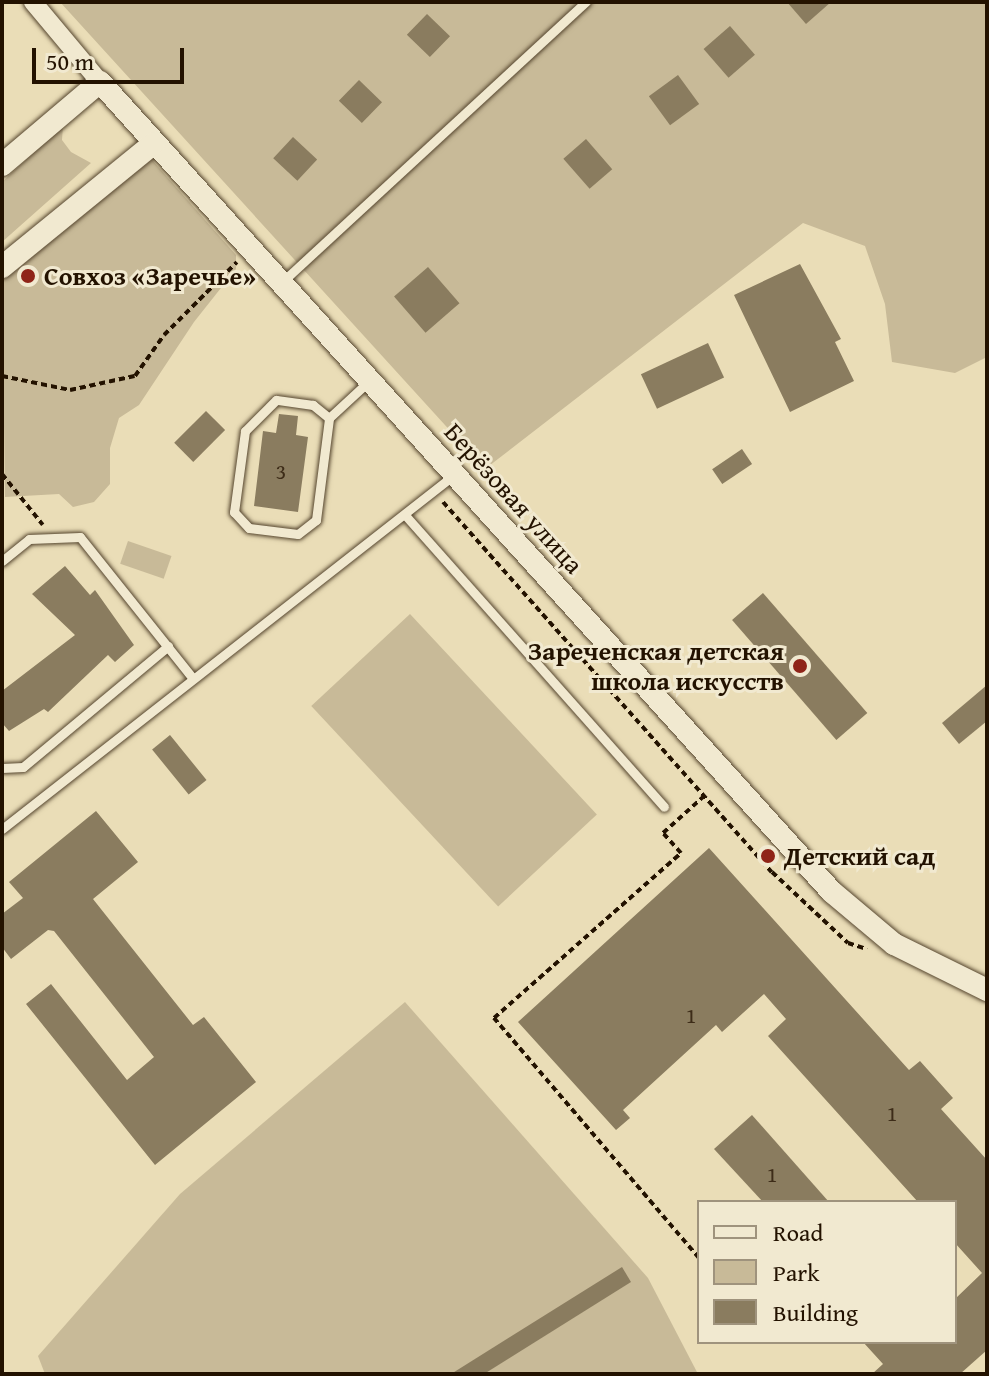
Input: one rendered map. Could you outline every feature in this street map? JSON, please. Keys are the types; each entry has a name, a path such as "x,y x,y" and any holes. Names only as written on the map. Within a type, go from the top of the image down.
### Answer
{"street":[{"name":"Берёзовая улица","path":"33,2 154,143 832,892 894,944 987,990"},
{"path":"2,165 100,82"},
{"path":"2,267 154,143"}],"lane":[{"path":"281,283 586,2"},
{"path":"329,418 313,405 276,400 245,431 234,512 249,528 298,534 316,520 329,418 370,380"},
{"path":"2,829 191,676 455,474"},
{"path":"405,515 664,807"},
{"path":"2,561 29,539 80,537 191,676"},
{"path":"2,768 23,767 168,646"}],"path":[{"path":"2,376 70,390 135,376 164,335 242,258"},
{"path":"2,474 44,526 80,537"},
{"path":"697,1256 494,1018 681,853 663,833 703,797"}],"green space":[{"path":"60,2 987,2 987,357 955,373 892,362 885,304 865,246 803,223 485,469"},
{"path":"63,126 62,140 71,152 91,163 2,242 2,182"},
{"path":"145,152 236,255 236,269 194,322 139,405 119,418 110,448 110,484 94,502 73,507 59,494 5,497 2,281"},
{"path":"128,541 171,556 164,579 120,564"},
{"path":"410,614 597,814 498,906 311,706"},
{"path":"405,1002 648,1278 698,1374 45,1374 38,1356 180,1194"}],"building":[{"path":"787,2 831,2 806,24"},
{"path":"427,14 450,36 430,57 407,35"},
{"path":"730,26 755,55 729,78 704,49"},
{"path":"678,75 699,104 670,125 649,96"},
{"path":"359,80 382,102 362,123 339,101"},
{"path":"293,137 317,160 297,181 273,158"},
{"path":"586,139 612,169 590,189 563,159"},
{"path":"800,264 841,339 835,342 854,381 790,412 734,295"},
{"path":"428,267 459,303 426,333 394,297"},
{"path":"708,343 724,377 657,409 641,374"},
{"path":"206,411 225,430 193,462 174,443"},
{"path":"279,414 298,416 296,435 308,437 298,512 254,506 263,431 276,433"},
{"path":"742,449 752,464 722,484 712,469"},
{"path":"65,566 90,595 95,590 134,645 115,662 108,655 48,712 44,709 9,731 2,723 2,691 75,635 32,594"},
{"name":"Зареченская детская школа искусств","path":"763,593 867,713 836,740 732,620"},
{"path":"987,685 987,721 959,744 942,723"},
{"path":"170,735 207,780 189,795 152,749"},
{"path":"96,811 138,862 93,899 193,1025 204,1017 256,1082 155,1165 26,1004 51,984 127,1080 154,1057 54,931 48,930 11,959 2,947 2,914 23,898 9,882"},
{"path":"709,848 909,1070 920,1061 953,1098 941,1109 987,1160 987,1350 960,1374 872,1374 883,1364 865,1344 957,1344 957,1297 982,1273 957,1245 957,1200 916,1200 768,1036 786,1019 764,994 722,1032 716,1025 623,1110 630,1118 616,1130 518,1022"},
{"path":"752,1115 827,1200 761,1200 714,1149"},
{"path":"622,1267 631,1282 484,1374 451,1374"}],"place":[{"name":"Совхоз «Заречье»","path":"28,276"},
{"name":"Зареченская детская школа искусств","path":"800,666"},
{"name":"Детский сад","path":"768,856"}]}
